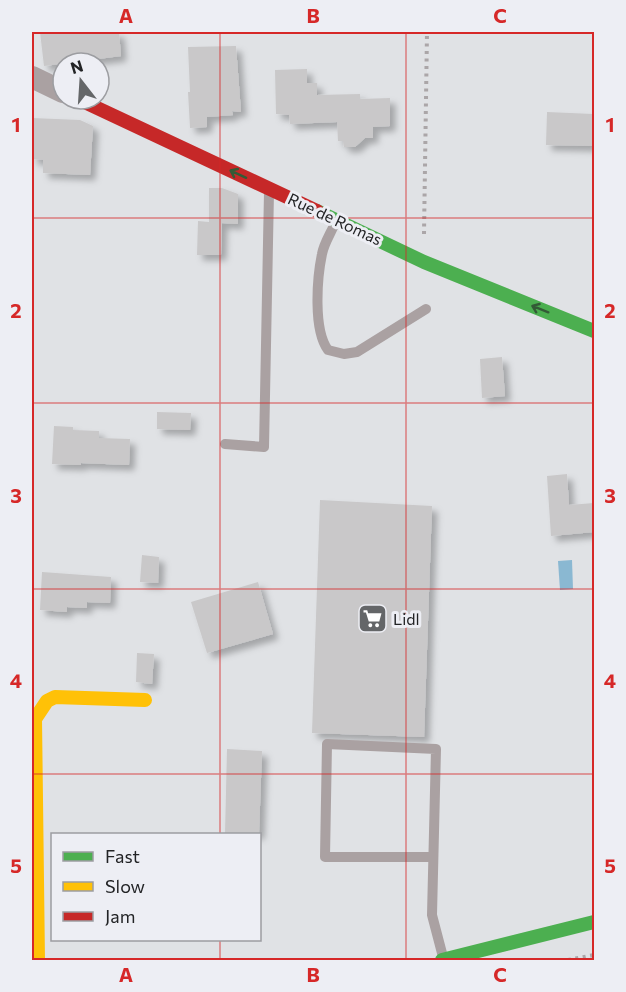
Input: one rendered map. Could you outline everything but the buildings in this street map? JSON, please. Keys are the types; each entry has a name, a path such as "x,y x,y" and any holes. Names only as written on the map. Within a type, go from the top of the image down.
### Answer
{"street":[{"path":"32,77 51,86"},
{"name":"Rue de Romas","path":"104,111 424,262 594,331"},
{"path":"38,960 35,719 47,701 55,697 145,700"},
{"path":"443,960 594,922"}],"lane":[{"path":"225,444 264,447 269,188"},
{"path":"336,220 322,252 318,290 318,326 323,345 328,351 344,354 357,352 426,309"},
{"path":"432,857 325,857 327,744 436,749 432,915 443,960"}],"path":[{"path":"424,262 427,32"},
{"path":"568,960 594,955"}],"water":[{"path":"572,560 573,589 560,590 558,561"}],"traffic: fast":[{"path":"317,211 424,262 594,331"},
{"path":"442,960 594,922"}],"traffic: slow":[{"path":"38,960 35,719 47,701 55,697 145,700"}],"traffic: jam":[{"path":"104,111 317,211"}],"place":[{"name":"Lidl","path":"372,619"}]}
